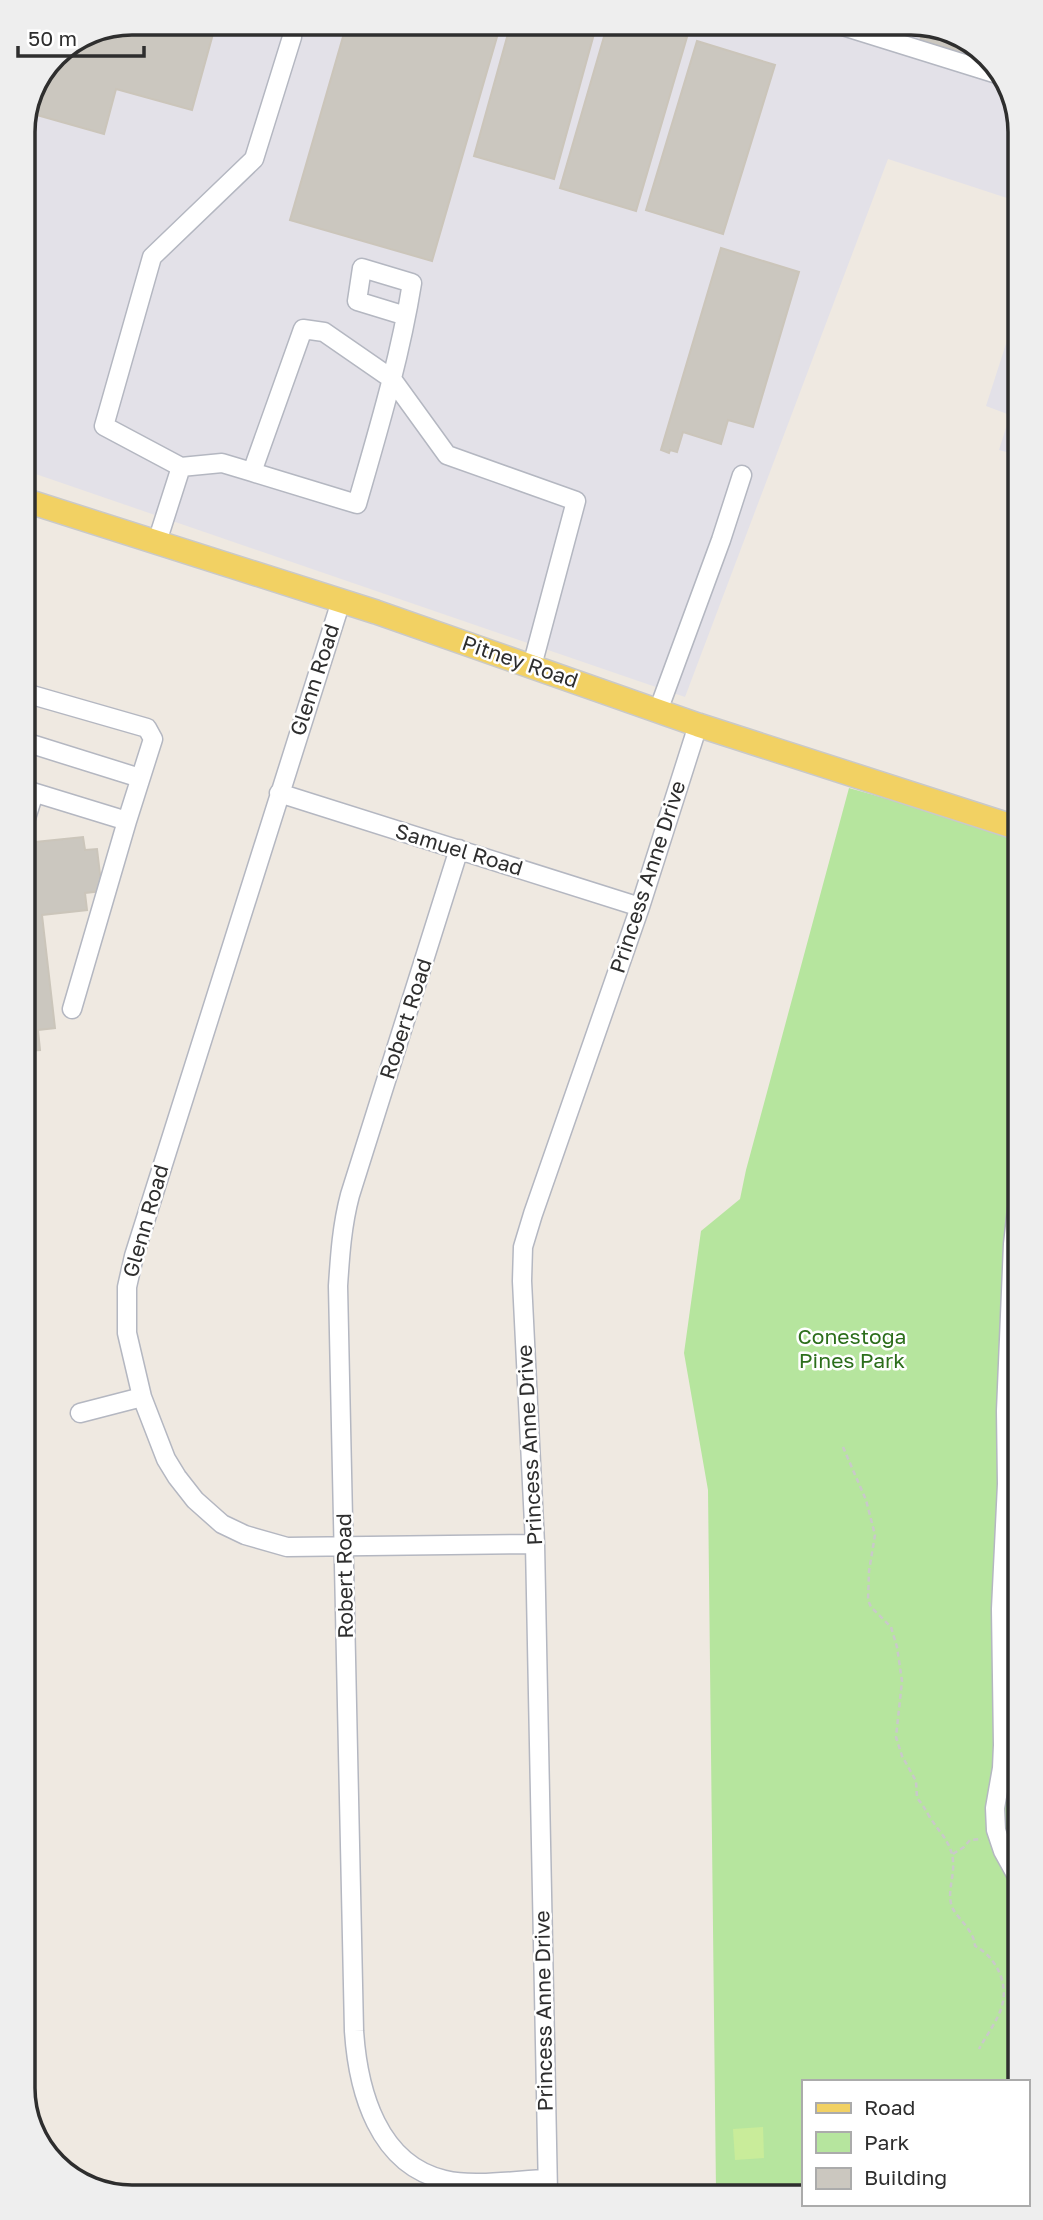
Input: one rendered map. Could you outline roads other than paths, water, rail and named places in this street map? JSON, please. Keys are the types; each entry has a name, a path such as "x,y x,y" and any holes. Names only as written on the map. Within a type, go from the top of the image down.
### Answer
{"main road":[{"name":"Pitney Road","path":"35,503 341,601 698,724 1008,825"}],"street":[{"path":"872,35 986,71"},
{"path":"292,37 254,159 152,257 104,426 181,467 222,463 357,504 392,379 406,316"},
{"path":"253,472 303,329 324,332 392,379 447,455 576,501 532,666"},
{"path":"157,542 181,467"},
{"path":"658,710 721,540 742,475"},
{"name":"Glenn Road","path":"341,601 134,1256 127,1287 127,1333 142,1397 166,1459 195,1500 222,1524 245,1535 286,1547 535,1544"},
{"path":"35,696 147,729 153,739 72,1009"},
{"name":"Princess Anne Drive","path":"547,2185 535,1544 522,1281 523,1247 640,907 698,724"},
{"path":"35,744 141,778"},
{"path":"35,793 127,821"},
{"name":"Samuel Road","path":"279,793 640,907"},
{"name":"Robert Road","path":"459,849 344,1219 338,1286 354,2031 357,2062 366,2101 379,2130 394,2151 411,2166 446,2181 527,2185"},
{"path":"1008,1363 1007,1483 1001,1609 1003,1745 995,1808 999,1837 1008,1856"},
{"path":"80,1413 142,1397"}],"park label":[{"name":"Conestoga Pines Park","path":"852,1349"}]}
